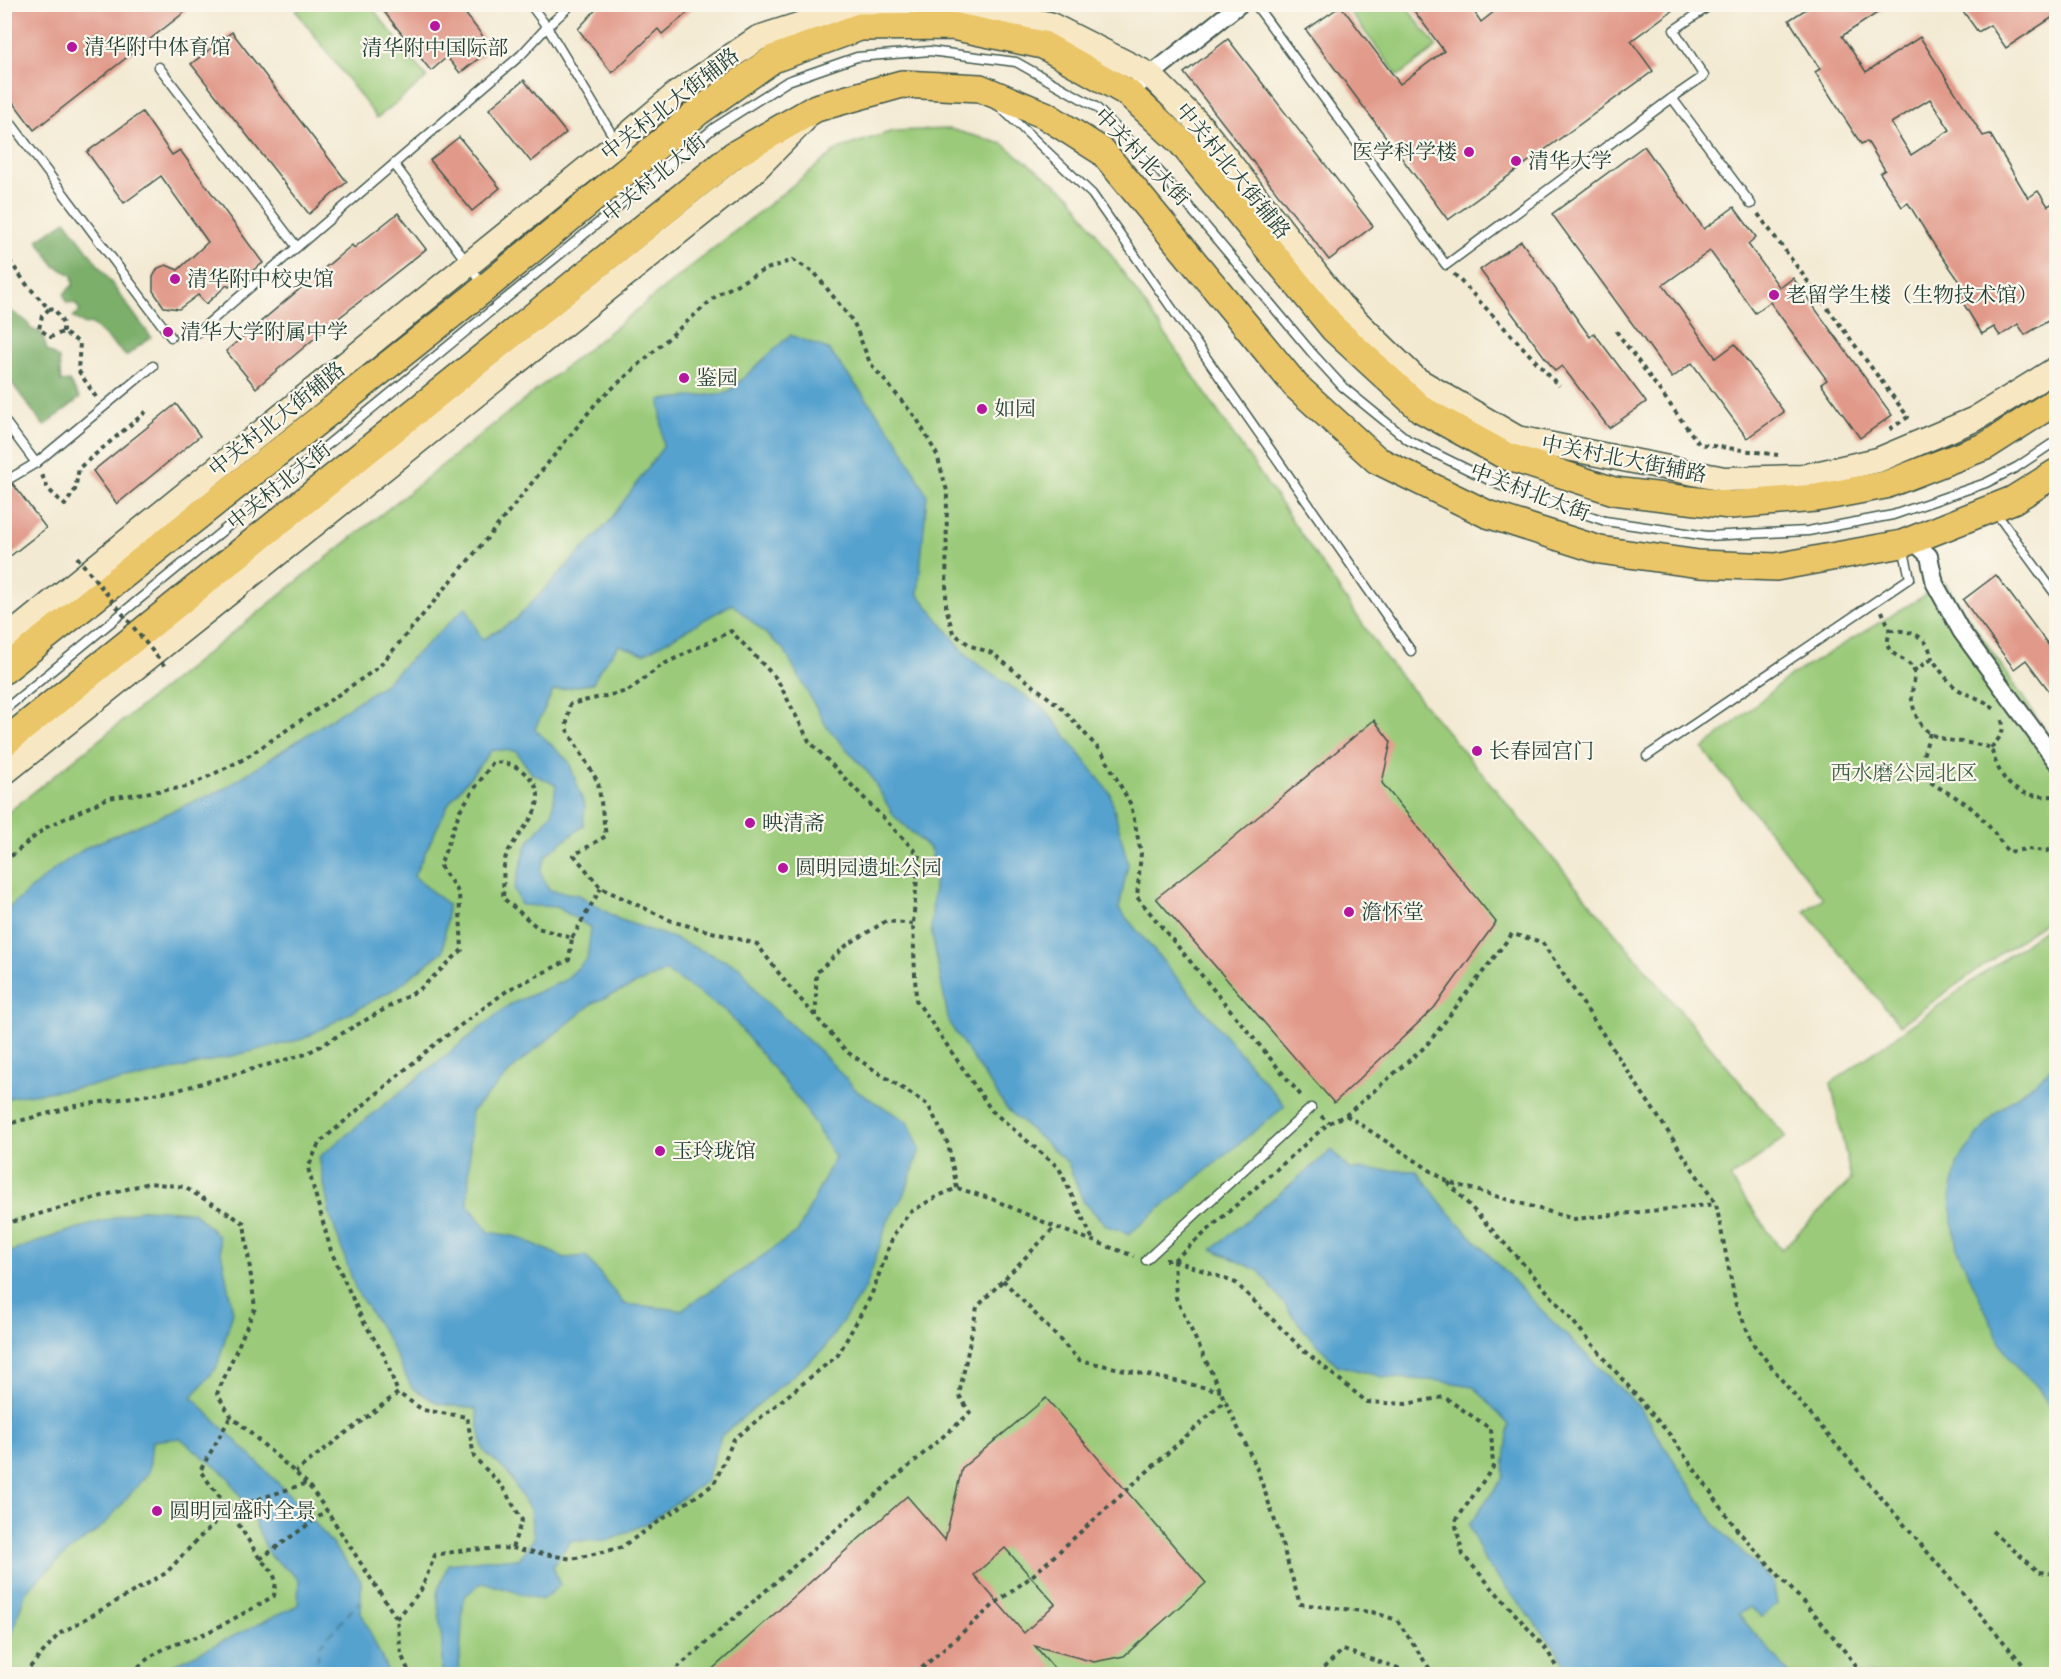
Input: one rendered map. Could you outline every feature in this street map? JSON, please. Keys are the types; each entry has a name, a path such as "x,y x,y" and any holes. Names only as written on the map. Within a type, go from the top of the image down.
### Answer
{"main road":[{"name":"中关村北大街","path":"4,670 485,288 698,112 773,59 861,27 952,26 1043,45 1128,93 1182,143 1334,329 1420,409 1506,456 1614,490 1730,505 1816,498 1885,485 1986,446 2056,401"},
{"name":"中关村北大街","path":"4,743 734,155 816,108 902,84 980,88 1045,115 1103,152 1296,386 1377,460 1487,514 1600,550 1699,564 1776,567 1907,542 2013,500 2056,473"}],"street":[{"path":"1128,93 1240,4"},
{"name":"中关村北大街辅路","path":"4,641 676,94 758,38 855,7 948,5 1049,24 1150,75 1202,127 1341,306 1416,379 1517,438 1724,479 1802,477 1878,460 1976,419 2056,369"},
{"path":"4,773 750,175 816,108"},
{"path":"1907,542 1929,556 1935,584 1961,631 2056,761"}],"lane":[{"path":"530,4 547,27 617,144"},
{"path":"196,333 521,55 572,4"},
{"path":"1255,4 1446,265 1704,75 1674,30 1712,4"},
{"name":"中关村北大街","path":"4,710 714,128 788,81 858,57 930,51 1016,62 1096,107 1160,171 1304,344 1343,387 1408,440 1499,485 1605,521 1707,536 1808,531 1893,515 1986,483 2017,467 2056,441"},
{"path":"159,67 297,247"},
{"path":"980,88 1092,194 1411,651"},
{"path":"1672,99 1751,204"},
{"path":"4,114 171,337"},
{"path":"394,164 485,288"},
{"path":"4,482 36,463 153,366"},
{"path":"4,420 36,463"},
{"path":"1972,516 1999,517 2056,595"},
{"path":"1647,756 1910,578 1907,542"},
{"path":"1146,1260 1311,1108"}],"path":[{"path":"1751,204 1908,417 1883,434"},
{"path":"4,253 27,285 49,309"},
{"path":"4,862 45,828 108,798 187,787 244,759 379,667 494,531 597,402 717,295 764,270 793,260 814,272 854,323 870,363 917,419 937,455 947,491 946,607 953,633 971,646 992,653 1064,710 1102,754 1131,805 1142,853 1137,897 1311,1108 1329,1123"},
{"path":"1446,265 1559,386"},
{"path":"54,308 63,323 63,332 51,337 39,328 42,316 49,309 54,308"},
{"path":"1616,331 1700,444 1786,456"},
{"path":"63,332 80,343 78,370 102,408"},
{"path":"36,463 48,489 65,505 75,490 79,468 148,410"},
{"path":"77,557 167,669"},
{"path":"1879,599 1890,630 1887,642 1890,650 1911,664 1914,671 1912,697 1917,720 1930,733 1942,740 1979,744 1991,748"},
{"path":"1890,630 1907,630 1919,636 1930,647 1932,659 1948,681 1961,691 1979,697 1992,706 2001,717 2004,727 2000,737 1991,748"},
{"path":"957,1188 948,1144 928,1105 848,1052 787,984 757,944 674,922 601,888 574,855 606,836 598,782 566,728 570,704 628,691 662,665 731,631 777,679 809,741 919,855 914,924 916,1000 992,1111 1059,1168 1094,1242"},
{"path":"1914,671 1932,659"},
{"path":"1930,733 1922,759 1922,774 1929,782 1966,804 1986,822 2008,852 2027,849 2046,851 2056,848"},
{"path":"1991,748 2000,773 2009,786 2024,794 2041,797 2056,796"},
{"path":"4,1125 76,1106 178,1090 306,1054 420,989 462,950 459,893 440,866 460,810 493,762 510,763 521,770 535,783 539,798 534,814 505,858 503,898 538,928 572,938"},
{"path":"512,1548 522,1520 502,1486 474,1457 467,1416 423,1410 398,1393 384,1355 362,1320 331,1251 308,1168 319,1143 434,1045 508,990 569,960 572,938 601,888"},
{"path":"816,1017 816,974 847,945 886,921 914,924"},
{"path":"1174,1260 1329,1123 1346,1115 1426,1046 1512,934 1542,942 1716,1204 1736,1305 1754,1345 2031,1674"},
{"path":"1346,1115 1448,1182 1528,1269 1670,1435 1738,1531 1818,1618 1863,1674"},
{"path":"1448,1182 1574,1219 1716,1204"},
{"path":"4,1224 148,1183 184,1187 244,1223 255,1308 217,1394 231,1416 307,1483 327,1511 397,1619 400,1654 410,1674"},
{"path":"397,1619 421,1590 435,1555 465,1550 512,1548 572,1558 620,1548 714,1484 734,1439 838,1355 871,1296 893,1236 909,1213 957,1188 992,1199 1054,1227 1146,1260 1174,1260 1236,1283 1303,1350 1367,1402 1406,1404 1444,1397 1491,1429 1493,1467 1455,1522 1463,1555 1547,1650 1560,1674"},
{"path":"670,1674 969,1413 959,1395 977,1307 1054,1227"},
{"path":"1174,1260 1176,1298 1256,1466 1300,1604 1372,1612 1397,1620 1433,1674"},
{"path":"1003,1280 1079,1360 1221,1391"},
{"path":"295,1473 398,1393"},
{"path":"915,1674 997,1602 1031,1576 1226,1400"},
{"path":"132,1674 141,1663 162,1649 212,1631 274,1596 276,1581 272,1571 260,1559 229,1509 200,1471 231,1416"},
{"path":"24,1674 59,1634 166,1574 196,1540 229,1509 307,1483"},
{"path":"260,1559 327,1511"},
{"path":"1992,1531 2039,1572 2056,1574"},
{"path":"1317,1674 1343,1650 1398,1668 1400,1674"}],"green space":[{"path":"304,4 370,5 427,78 377,118 296,11"},
{"path":"1345,5 1405,5 1437,47 1398,76"},
{"name":"圆明园遗址公园","path":"950,129 1003,144 1071,196 1387,660 1786,1137 1730,1178 1781,1250 1851,1180 1831,1083 2056,921 2056,1674 5,1674 5,815 838,149 893,131"},
{"path":"66,221 151,337 126,356 91,323 85,325 73,317 80,311 76,304 66,302 64,294 73,285 72,275 55,266 37,240"},
{"path":"5,307 26,321 31,329 42,333 47,350 59,359 61,382 69,381 80,398 44,426 5,374"},
{"name":"西水磨公园北区","path":"1945,583 2056,746 2056,914 1900,1025 1805,911 1823,898 1703,749 1787,678"}],"water":[{"path":"790,335 828,349 897,439 927,495 918,594 969,658 1046,710 1110,793 1128,864 1119,909 1285,1106 1129,1234 1107,1226 1083,1201 1068,1163 1007,1109 949,1023 931,929 935,873 931,850 894,816 870,775 827,727 784,650 732,604 644,654 619,645 600,669 593,683 553,691 535,729 569,762 585,807 583,826 547,854 540,871 549,890 579,895 618,919 673,938 740,967 762,998 822,1053 858,1092 908,1122 920,1149 906,1191 888,1221 866,1287 823,1350 721,1436 706,1481 649,1522 610,1540 570,1541 553,1566 560,1585 542,1600 482,1582 464,1597 458,1674 442,1674 442,1644 437,1593 448,1564 493,1559 519,1559 534,1538 530,1510 507,1472 483,1450 476,1409 439,1404 412,1388 387,1338 356,1290 330,1215 319,1157 509,1005 565,980 587,959 591,928 557,907 521,905 514,889 527,844 552,813 556,785 531,773 516,751 492,750 449,803 414,876 448,905 443,951 396,988 303,1039 131,1080 12,1097 5,1100 5,911 56,868 87,847 222,790 383,685 466,607 482,640 515,620 608,523 663,447 660,400 727,393","holes":["666,971 727,1012 802,1104 835,1157 798,1231 681,1310 624,1304 586,1256 565,1258 518,1237 489,1232 468,1205 471,1112 518,1064 593,1003"]},
{"path":"2056,1063 2056,1417 2037,1386 2017,1368 2002,1346 1957,1249 1950,1198 1958,1161 1995,1113 2043,1076"},
{"path":"1332,1150 1349,1169 1417,1171 1448,1212 1555,1324 1640,1408 1716,1526 1773,1582 1777,1604 1762,1617 1750,1607 1739,1615 1790,1674 1570,1674 1554,1646 1485,1562 1469,1524 1503,1478 1509,1425 1473,1386 1383,1377 1337,1365 1304,1330 1259,1271 1212,1249"},
{"path":"144,1209 193,1212 218,1236 233,1312 217,1367 192,1397 302,1507 361,1580 361,1612 389,1674 156,1674 298,1605 299,1579 270,1556 248,1508 228,1477 180,1438 152,1441 149,1472 105,1524 61,1558 26,1591 5,1655 5,1254 59,1234"}],"building":[{"name":"清华附中体育馆","path":"4,4 195,4 34,130 4,90"},
{"name":"清华附中国际部","path":"378,4 458,4 492,48 460,73 447,57 431,71"},
{"path":"601,4 698,4 662,34 658,29 612,73 578,29"},
{"name":"医学科学楼","path":"1409,4 1469,4 1481,22 1504,4 1681,4 1631,41 1653,71 1448,220 1306,30 1341,6 1400,84 1444,51"},
{"path":"1814,4 1891,4 1842,36 1866,72 1920,37 1983,136 1990,134 2028,198 2038,191 2048,206 2056,201 2056,316 2025,335 2018,324 2000,336 1994,327 1982,334 1960,298 1968,293 1908,203 1902,207 1880,173 1885,170 1867,141 1861,144 1815,72 1820,69 1789,20","holes":["1930,99 1950,130 1911,155 1891,123"]},
{"path":"1958,4 2056,4 2056,15 2006,48 1990,25 1978,32"},
{"path":"232,32 347,182 309,214 191,64"},
{"path":"1228,39 1373,226 1329,260 1184,73"},
{"path":"524,80 566,133 531,162 489,109"},
{"path":"142,112 172,155 180,150 263,263 229,287 227,285 206,304 198,295 179,309 164,307 153,291 153,277 158,268 166,265 178,270 208,242 161,176 124,203 87,152"},
{"path":"459,137 500,188 472,211 430,160"},
{"name":"老留学生楼（生物技术馆）","path":"1644,146 1704,229 1734,207 1756,237 1748,244 1780,288 1793,278 1892,415 1860,438 1821,384 1827,380 1770,302 1755,313 1710,251 1663,285 1716,358 1735,344 1784,412 1747,438 1692,363 1672,378 1552,214"},
{"path":"398,213 426,249 335,321 256,388 226,351 352,245 354,248"},
{"path":"1521,241 1590,337 1594,333 1646,402 1609,428 1562,366 1555,371 1480,270"},
{"path":"176,404 200,436 117,504 93,471"},
{"path":"13,484 46,528 4,561 4,488"},
{"path":"1996,575 2050,647 2056,643 2056,700 2026,660 2014,669 1963,600"},
{"path":"1374,720 1391,742 1382,783 1496,922 1434,1008 1334,1103 1156,898 1222,847"},
{"path":"1046,1398 1206,1583 1124,1656 1094,1662 1035,1646 1059,1674 707,1674 907,1496 945,1540 962,1468","holes":["1005,1548 1055,1604 1024,1633 974,1575"]}],"ferry route":[{"path":"316,1674 319,1646 361,1600"}],"place":[{"name":"清华附中国际部","path":"435,26"},
{"name":"清华附中体育馆","path":"72,47"},
{"name":"医学科学楼","path":"1469,152"},
{"name":"清华大学","path":"1516,161"},
{"name":"清华附中校史馆","path":"175,279"},
{"name":"老留学生楼（生物技术馆）","path":"1774,295"},
{"name":"清华大学附属中学","path":"168,332"},
{"name":"鉴园","path":"684,378"},
{"name":"如园","path":"982,409"},
{"name":"长春园宫门","path":"1477,751"},
{"name":"映清斋","path":"750,823"},
{"name":"圆明园遗址公园","path":"783,868"},
{"name":"澹怀堂","path":"1349,912"},
{"name":"玉玲珑馆","path":"660,1151"},
{"name":"圆明园盛时全景","path":"157,1511"}]}
